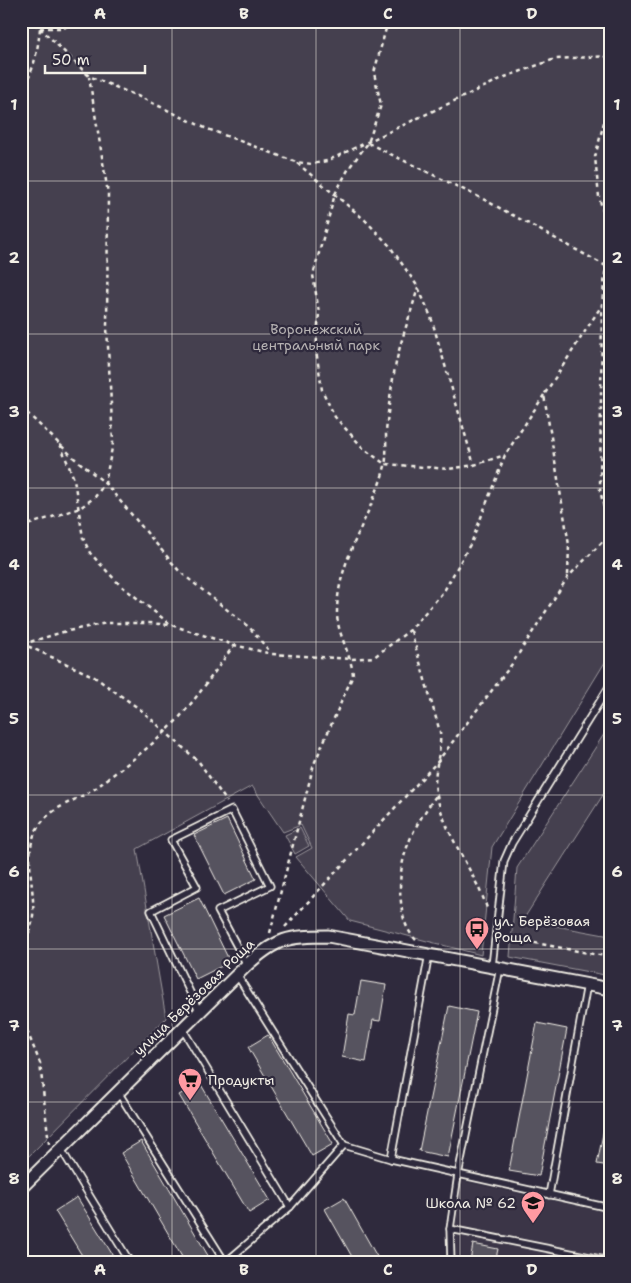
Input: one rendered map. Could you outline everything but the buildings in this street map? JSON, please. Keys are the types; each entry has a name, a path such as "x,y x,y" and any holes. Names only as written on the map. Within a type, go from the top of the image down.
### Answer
{"street":[{"name":"улица Берёзовая Роща","path":"21,1188 247,965 267,947 282,940 302,936 328,936 610,989"}],"lane":[{"path":"452,1262 450,1229 496,967 495,935 504,861 512,843 610,685"},
{"path":"200,1011 151,910 196,887 171,840 232,810 270,886 218,911 247,965"},
{"path":"391,1160 429,954"},
{"path":"237,975 344,1145 391,1160 610,1208"},
{"path":"550,1195 587,984"},
{"path":"182,1028 290,1207"},
{"path":"118,1092 225,1262 290,1207 344,1145"},
{"path":"62,1149 130,1262"},
{"path":"450,1229 610,1262"}],"path":[{"path":"31,21 89,76 142,98 205,128 296,162 312,164 327,161 368,143 505,77 555,59 610,56"},
{"path":"40,28 64,28 74,21"},
{"path":"388,21 374,73 381,105 368,143 349,168 335,194 313,275 319,313 316,350 322,390 335,417 364,449 385,464 449,469 474,465 505,455"},
{"path":"21,93 28,80 38,49 40,28"},
{"path":"21,527 80,508 95,497 105,484 112,443 107,327 108,193 89,76"},
{"path":"267,947 438,761 512,664 568,577 609,535 600,489 602,305 608,232 600,197 595,157 610,99"},
{"path":"368,143 483,199 606,266 610,277"},
{"path":"296,162 335,194 389,245 418,287 431,317 474,465"},
{"path":"267,947 314,764 353,674 352,659 341,632 337,614 339,590 351,546 376,491 385,464 386,430 395,366 418,287"},
{"path":"22,643 107,623 171,625 234,645 272,654 352,659 374,657 410,630 444,591 472,541 505,455 602,305"},
{"path":"544,395 569,545 568,577"},
{"path":"21,407 105,484 180,572 243,622 272,654"},
{"path":"59,442 74,478 83,538 90,553 119,584 171,625"},
{"path":"410,630 440,732 441,746 435,780 436,796 447,827 482,892 495,935 610,957"},
{"path":"22,643 93,676 167,731 199,762 232,810"},
{"path":"21,947 28,936 32,921 31,845 37,828 48,813 63,804 88,795 167,731 184,712 234,645"},
{"path":"429,954 408,932 402,910 398,882 403,854 420,817 436,796"},
{"path":"21,1016 40,1063 50,1160"}],"shaded area":[{"name":"Школа № 62","path":"462,1181 610,1213 610,1262 455,1262 454,1235"}],"green space":[{"name":"Воронежский центральный парк","path":"21,21 610,21 610,654 492,847 481,955 350,921 296,857 312,848 301,825 283,832 252,786 137,849 166,1018 21,1164"},
{"path":"610,725 610,784 523,920 610,936 610,976 510,957 517,868"},
{"path":"300,828 309,846 295,854 285,835"}],"place":[{"name":"ул. Берёзовая Роща","path":"477,950"},
{"name":"Продукты","path":"190,1101"},
{"name":"Школа № 62","path":"533,1224"}]}
